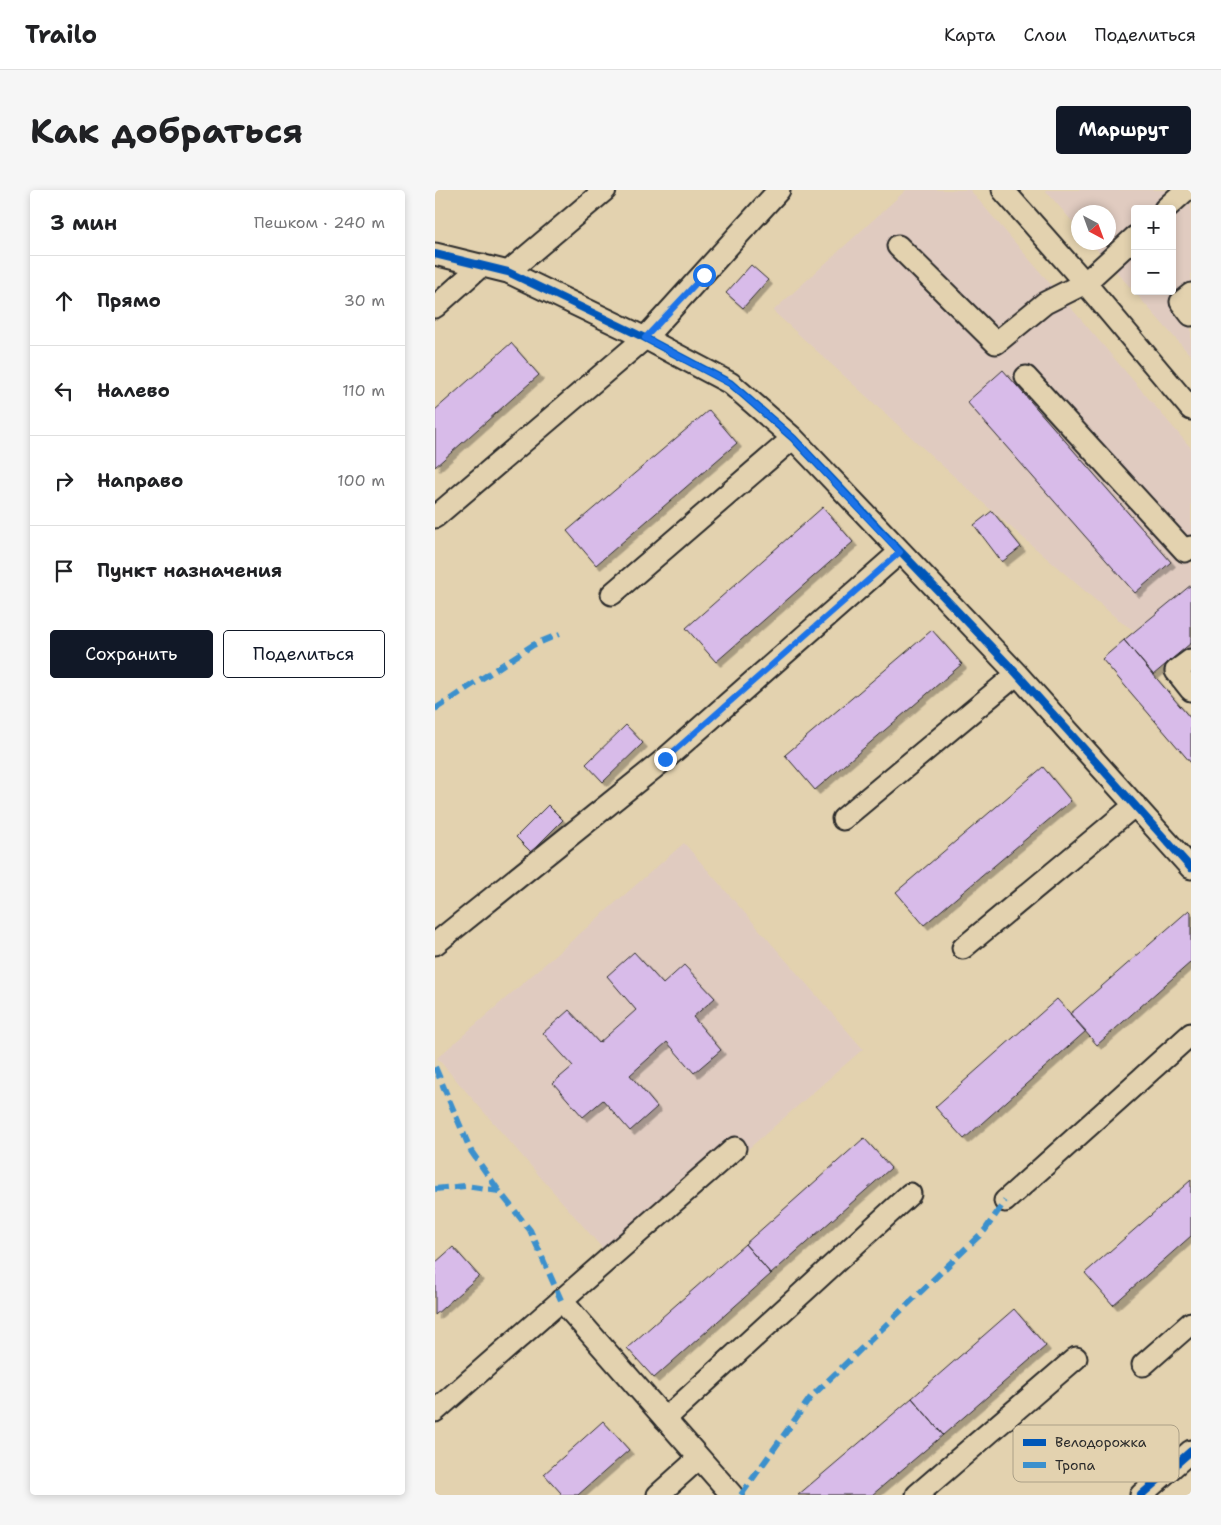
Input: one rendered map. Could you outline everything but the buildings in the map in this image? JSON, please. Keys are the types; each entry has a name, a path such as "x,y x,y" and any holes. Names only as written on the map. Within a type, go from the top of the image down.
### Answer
{"street":[{"path":"508,272 605,190"},
{"path":"435,517 645,338 779,190"},
{"path":"1169,205 1186,190"},
{"path":"1013,194 1191,409"},
{"path":"898,246 996,343 1045,303 1085,283 1131,241"},
{"path":"435,254 508,272 645,338 731,384 793,438 1017,674 1191,868"},
{"path":"435,307 482,265"},
{"path":"1191,294 1181,302 1191,315"},
{"path":"1026,377 1185,551 1191,547"},
{"path":"612,594 793,438"},
{"path":"435,944 665,759 900,552"},
{"path":"1191,660 1176,671 1191,690"},
{"path":"843,819 1017,674"},
{"path":"963,948 1135,805"},
{"path":"1005,1200 1191,1034"},
{"path":"435,1411 735,1148"},
{"path":"665,1418 910,1194"},
{"path":"561,1300 732,1495"},
{"path":"1143,1365 1191,1324"},
{"path":"917,1495 1076,1358"},
{"path":"1179,1462 1191,1451"},
{"path":"658,1495 699,1458"},
{"path":"1141,1495 1156,1482"}],"shaded area":[{"path":"906,190 970,190 1191,448 1191,667 1121,622 992,511 773,311"},
{"path":"1045,190 1191,190 1191,356 1137,295 1176,295 1176,205 1131,205 1131,288 1097,250 1116,250 1116,205 1071,205 1071,220"},
{"path":"684,843 863,1049 616,1264 437,1058"}],"marked path":[{"path":"435,709 533,645 560,634"},
{"path":"435,1067 471,1151 499,1191"},
{"path":"435,1189 466,1186 499,1191 530,1230 561,1300"},
{"path":"741,1495 811,1397 985,1230 1005,1201"}],"cycle path":[{"path":"435,254 508,272 645,338 730,383 793,438 1017,674 1191,868"},
{"path":"1179,1462 1191,1451"},
{"path":"1141,1495 1156,1482"}],"route":[{"path":"665,759 900,552 793,438 731,384 645,338 704,275"}]}
